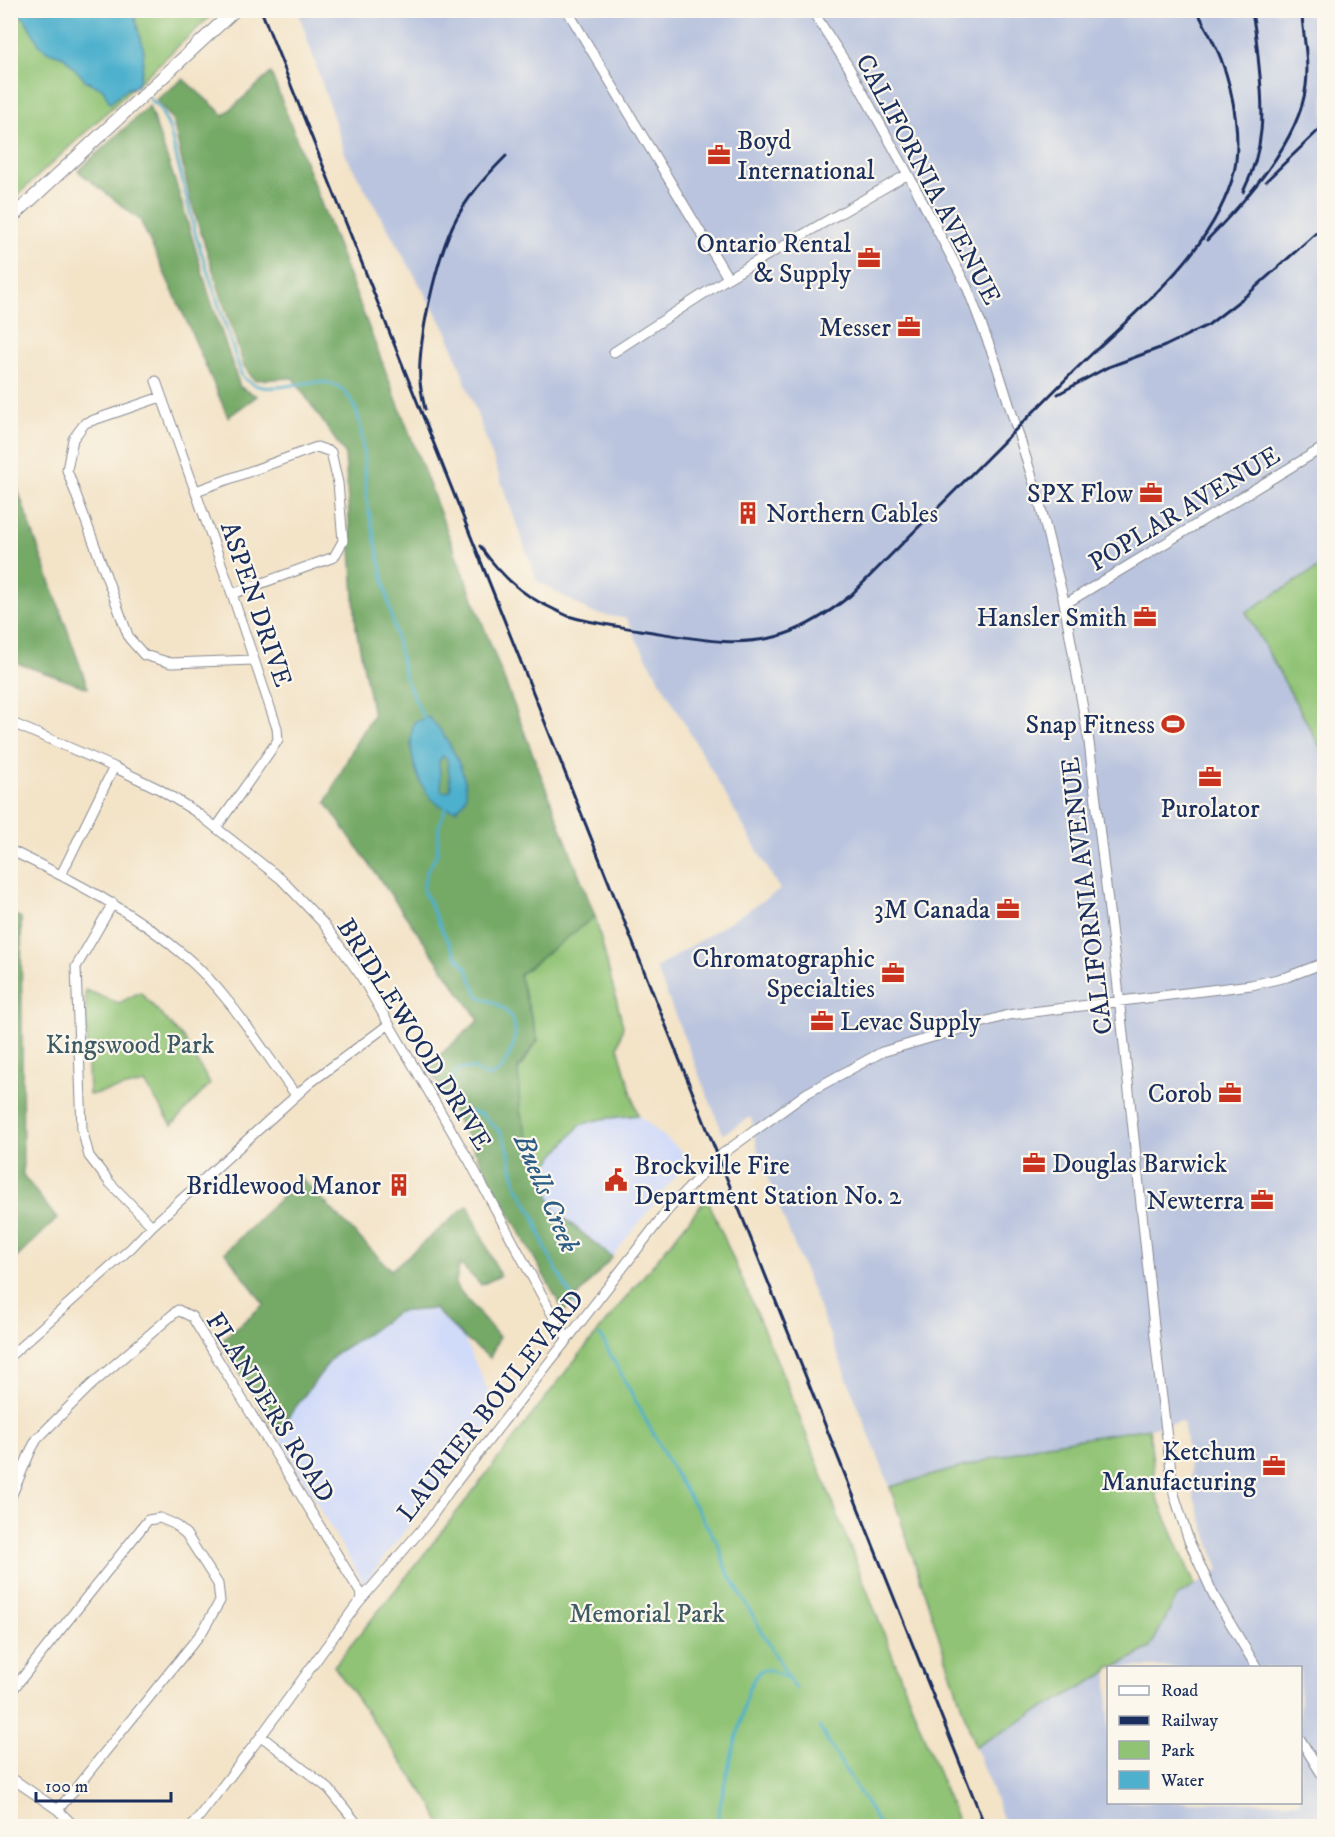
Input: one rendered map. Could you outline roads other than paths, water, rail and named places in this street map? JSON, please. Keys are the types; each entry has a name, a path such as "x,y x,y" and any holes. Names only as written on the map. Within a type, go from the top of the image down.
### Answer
{"main road":[{"path":"10,219 235,10"}],"street":[{"path":"567,10 728,278"},
{"name":"CALIFORNIA AVENUE","path":"812,10 848,66 909,174 967,287 996,363 1038,496 1065,604 1089,742 1174,1494 1189,1541 1214,1596 1256,1666"},
{"path":"614,352 728,278 909,174"},
{"name":"ASPEN DRIVE","path":"156,381 276,721 278,740 216,828"},
{"path":"161,397 85,423 73,439 67,470 129,638 144,655 171,663 254,660"},
{"path":"196,491 317,447 331,452 338,483 343,541 334,557 232,594"},
{"name":"POPLAR AVENUE","path":"1065,604 1324,447"},
{"name":"BRIDLEWOOD DRIVE","path":"10,722 114,767 159,789 196,812 280,879 323,923 359,973 470,1162 559,1327 568,1338"},
{"path":"62,874 114,767"},
{"path":"10,850 62,874 113,903 186,957 223,996 296,1095"},
{"path":"113,903 76,968 82,1129 89,1156 110,1183 152,1226"},
{"name":"LAURIER BOULEVARD","path":"192,1827 363,1597 428,1522 450,1490 667,1211 718,1157 807,1093 882,1052 1008,1015 1251,985 1287,977 1324,963"},
{"path":"10,1356 296,1095 388,1025"},
{"name":"FLANDERS ROAD","path":"10,1499 38,1438 90,1386 178,1310 192,1317 363,1597"},
{"path":"10,1694 148,1521 160,1518 174,1524 186,1534 218,1584 220,1601 202,1632 58,1810"},
{"path":"261,1736 329,1789 359,1827"},
{"path":"1302,1742 1324,1778"},
{"path":"10,1777 58,1810 74,1827"}],"water":[{"path":"15,11 133,11 144,51 137,86 127,89 110,103 103,89 86,81 64,57 40,46 25,19"},
{"path":"428,717 435,723 454,752 463,774 466,794 464,801 456,810 438,804 430,797 419,778 412,755 414,722","holes":["442,756 447,759 451,788 450,791 442,792 439,762"]}],"waterway":[{"path":"150,99 160,109 169,127 196,236 242,376 255,385 271,388 320,382 335,385 348,396 358,416 368,507 405,678 424,718"},
{"name":"Buells Creek","path":"446,808 439,825 437,854 426,873 423,890 444,934 467,969 478,995 495,1003 508,1013 515,1032 515,1040 499,1071 488,1077 473,1068 458,1069 453,1080 453,1091 464,1111 482,1114 501,1133 508,1149 516,1184 534,1216 546,1250 578,1309"},
{"name":"Buells Creek","path":"600,1335 674,1472 718,1544 726,1569 795,1689"},
{"path":"716,1826 748,1690 761,1670 770,1670 788,1678"},
{"name":"Buells Creek","path":"819,1727 880,1826"}],"railway":[{"path":"261,10 985,1826"},
{"path":"480,546 514,585 530,597 565,614 595,622 676,636 731,642 767,639 803,627 843,601 1072,373 1164,285 1204,236 1220,209 1232,180 1237,135 1236,119 1226,73 1197,10"},
{"path":"1243,192 1259,145 1262,115 1261,83 1251,10"},
{"path":"1207,240 1254,188 1282,149 1293,128 1301,107 1307,77 1302,17"},
{"path":"1266,181 1324,125"},
{"path":"425,409 420,382 420,366 429,302 440,259 453,225 464,206 483,180 506,156"},
{"path":"1058,394 1106,368 1165,346 1208,325 1247,295 1324,226"}],"place":[{"name":"Boyd International","path":"719,155"},
{"name":"Ontario Rental & Supply","path":"869,258"},
{"name":"Messer","path":"909,327"},
{"name":"SPX Flow","path":"1151,493"},
{"name":"Northern Cables","path":"748,513"},
{"name":"Hansler Smith","path":"1145,617"},
{"name":"Snap Fitness","path":"1173,724"},
{"name":"Purolator","path":"1210,777"},
{"name":"3M Canada","path":"1008,909"},
{"name":"Chromatographic Specialties","path":"893,973"},
{"name":"Levac Supply","path":"822,1021"},
{"name":"Corob","path":"1230,1093"},
{"name":"Douglas Barwick","path":"1034,1163"},
{"name":"Brockville Fire Department Station No. 2","path":"616,1180"},
{"name":"Bridlewood Manor","path":"399,1185"},
{"name":"Newterra","path":"1262,1200"},
{"name":"Ketchum Manufacturing","path":"1274,1466"}],"park label":[{"name":"Kingswood Park","path":"130,1044"},
{"name":"Memorial Park","path":"647,1613"}]}
